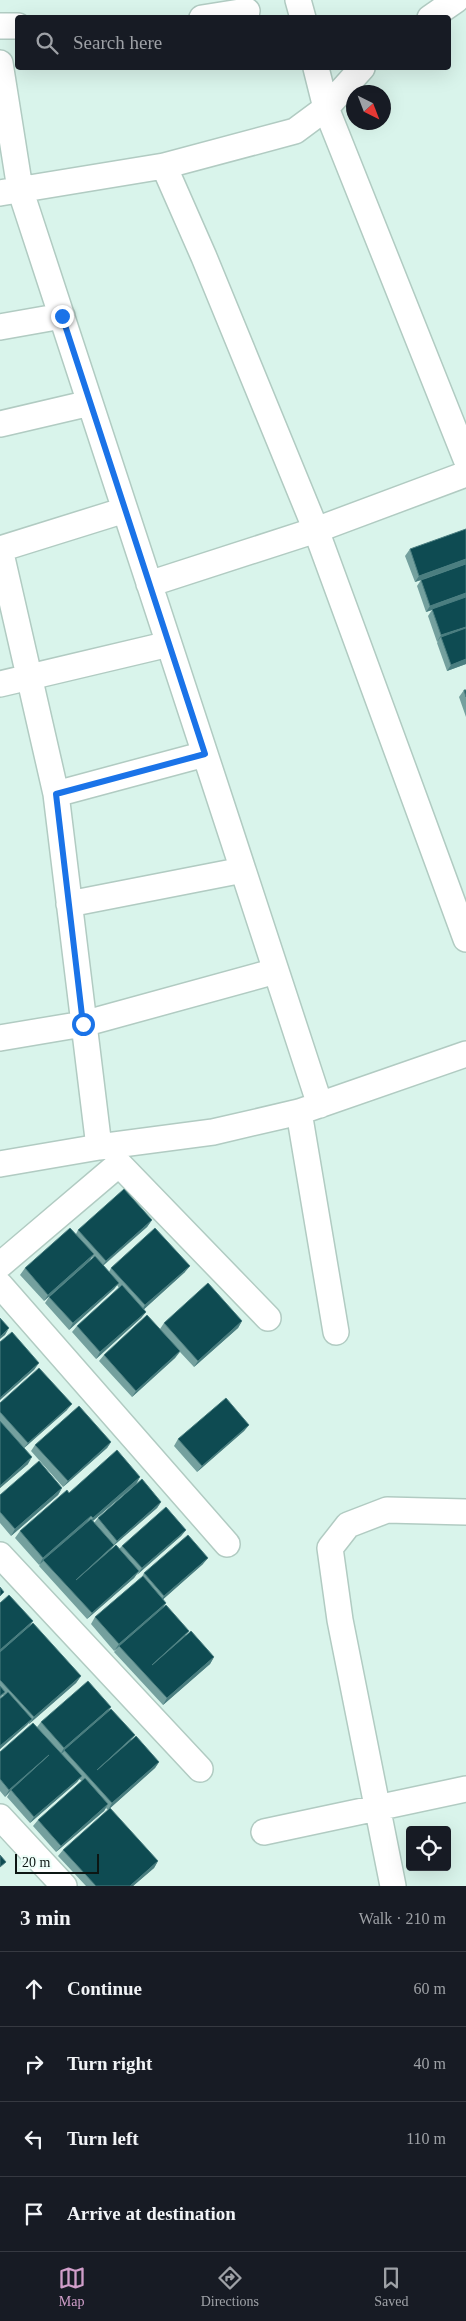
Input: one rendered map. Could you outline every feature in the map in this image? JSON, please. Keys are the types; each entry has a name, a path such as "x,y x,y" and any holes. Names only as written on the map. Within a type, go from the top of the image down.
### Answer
{"street":[{"path":"298,0 302,15"},
{"path":"434,15 456,0"},
{"path":"221,15 247,11"},
{"path":"0,26 15,26"},
{"path":"0,63 10,191 62,316 276,972 310,1108 336,1332"},
{"path":"316,70 326,108 466,459"},
{"path":"10,191 164,166 295,131 326,108 360,70"},
{"path":"164,166 204,257 316,530 466,939"},
{"path":"0,327 62,316"},
{"path":"0,424 90,403"},
{"path":"149,584 316,530 466,474"},
{"path":"98,1147 56,794 0,549 125,510"},
{"path":"0,684 169,644"},
{"path":"56,794 205,754"},
{"path":"69,904 243,870"},
{"path":"0,1038 83,1024 276,972"},
{"path":"0,1164 98,1147 212,1132 310,1108 466,1054"},
{"path":"0,1265 119,1164 268,1318"},
{"path":"0,1285 227,1544"},
{"path":"393,1886 340,1620 330,1548 348,1526 387,1510 466,1512"},
{"path":"0,1555 200,1769"},
{"path":"264,1832 377,1810 466,1789"},
{"path":"0,1817 64,1886"}],"building":[{"path":"466,529 466,559 419,576 410,549"},
{"path":"466,564 466,593 430,606 421,580"},
{"path":"466,597 466,627 441,635 432,609"},
{"path":"466,628 466,659 451,665 441,637"},
{"path":"124,1189 152,1220 106,1261 78,1230"},
{"path":"70,1228 94,1254 48,1295 25,1268"},
{"path":"155,1228 190,1266 145,1305 111,1268"},
{"path":"95,1256 119,1283 73,1323 49,1297"},
{"path":"208,1283 242,1321 198,1361 164,1323"},
{"path":"122,1285 146,1312 100,1352 77,1326"},
{"path":"147,1315 180,1351 136,1391 104,1355"},
{"path":"0,1318 9,1328 0,1337"},
{"path":"12,1332 39,1363 0,1398 0,1342"},
{"path":"39,1368 72,1404 28,1443 0,1412 0,1403"},
{"path":"226,1398 249,1425 202,1466 178,1439"},
{"path":"79,1406 111,1442 68,1481 35,1445"},
{"path":"0,1421 32,1457 0,1486"},
{"path":"117,1450 140,1477 43,1558 20,1531 67,1490 69,1493"},
{"path":"39,1461 62,1488 15,1529 0,1512 0,1495"},
{"path":"142,1479 161,1502 117,1541 98,1518"},
{"path":"166,1507 186,1530 142,1568 122,1546"},
{"path":"91,1519 114,1545 76,1580 116,1545 139,1571 92,1613 43,1560"},
{"path":"188,1535 208,1558 164,1596 144,1573"},
{"path":"143,1576 166,1603 119,1644 95,1617"},
{"path":"0,1587 4,1592 0,1596"},
{"path":"9,1595 33,1621 0,1650 0,1603"},
{"path":"166,1605 189,1631 152,1665 191,1631 214,1657 167,1698 119,1646"},
{"path":"33,1623 81,1676 34,1717 0,1680 0,1652"},
{"path":"88,1681 111,1707 64,1748 41,1722"},
{"path":"0,1686 5,1692 0,1696"},
{"path":"8,1692 32,1719 0,1746 0,1699"},
{"path":"111,1709 135,1735 97,1770 136,1736 159,1762 112,1803 64,1750"},
{"path":"33,1723 82,1776 34,1817 11,1790 49,1755 9,1790 0,1779 0,1752"},
{"path":"85,1778 108,1804 61,1846 38,1820"},
{"path":"110,1808 158,1861 130,1886 96,1886 63,1850"},
{"path":"0,1855 6,1862 0,1867"}],"route":[{"path":"62,316 205,754 56,794 83,1024"}]}
